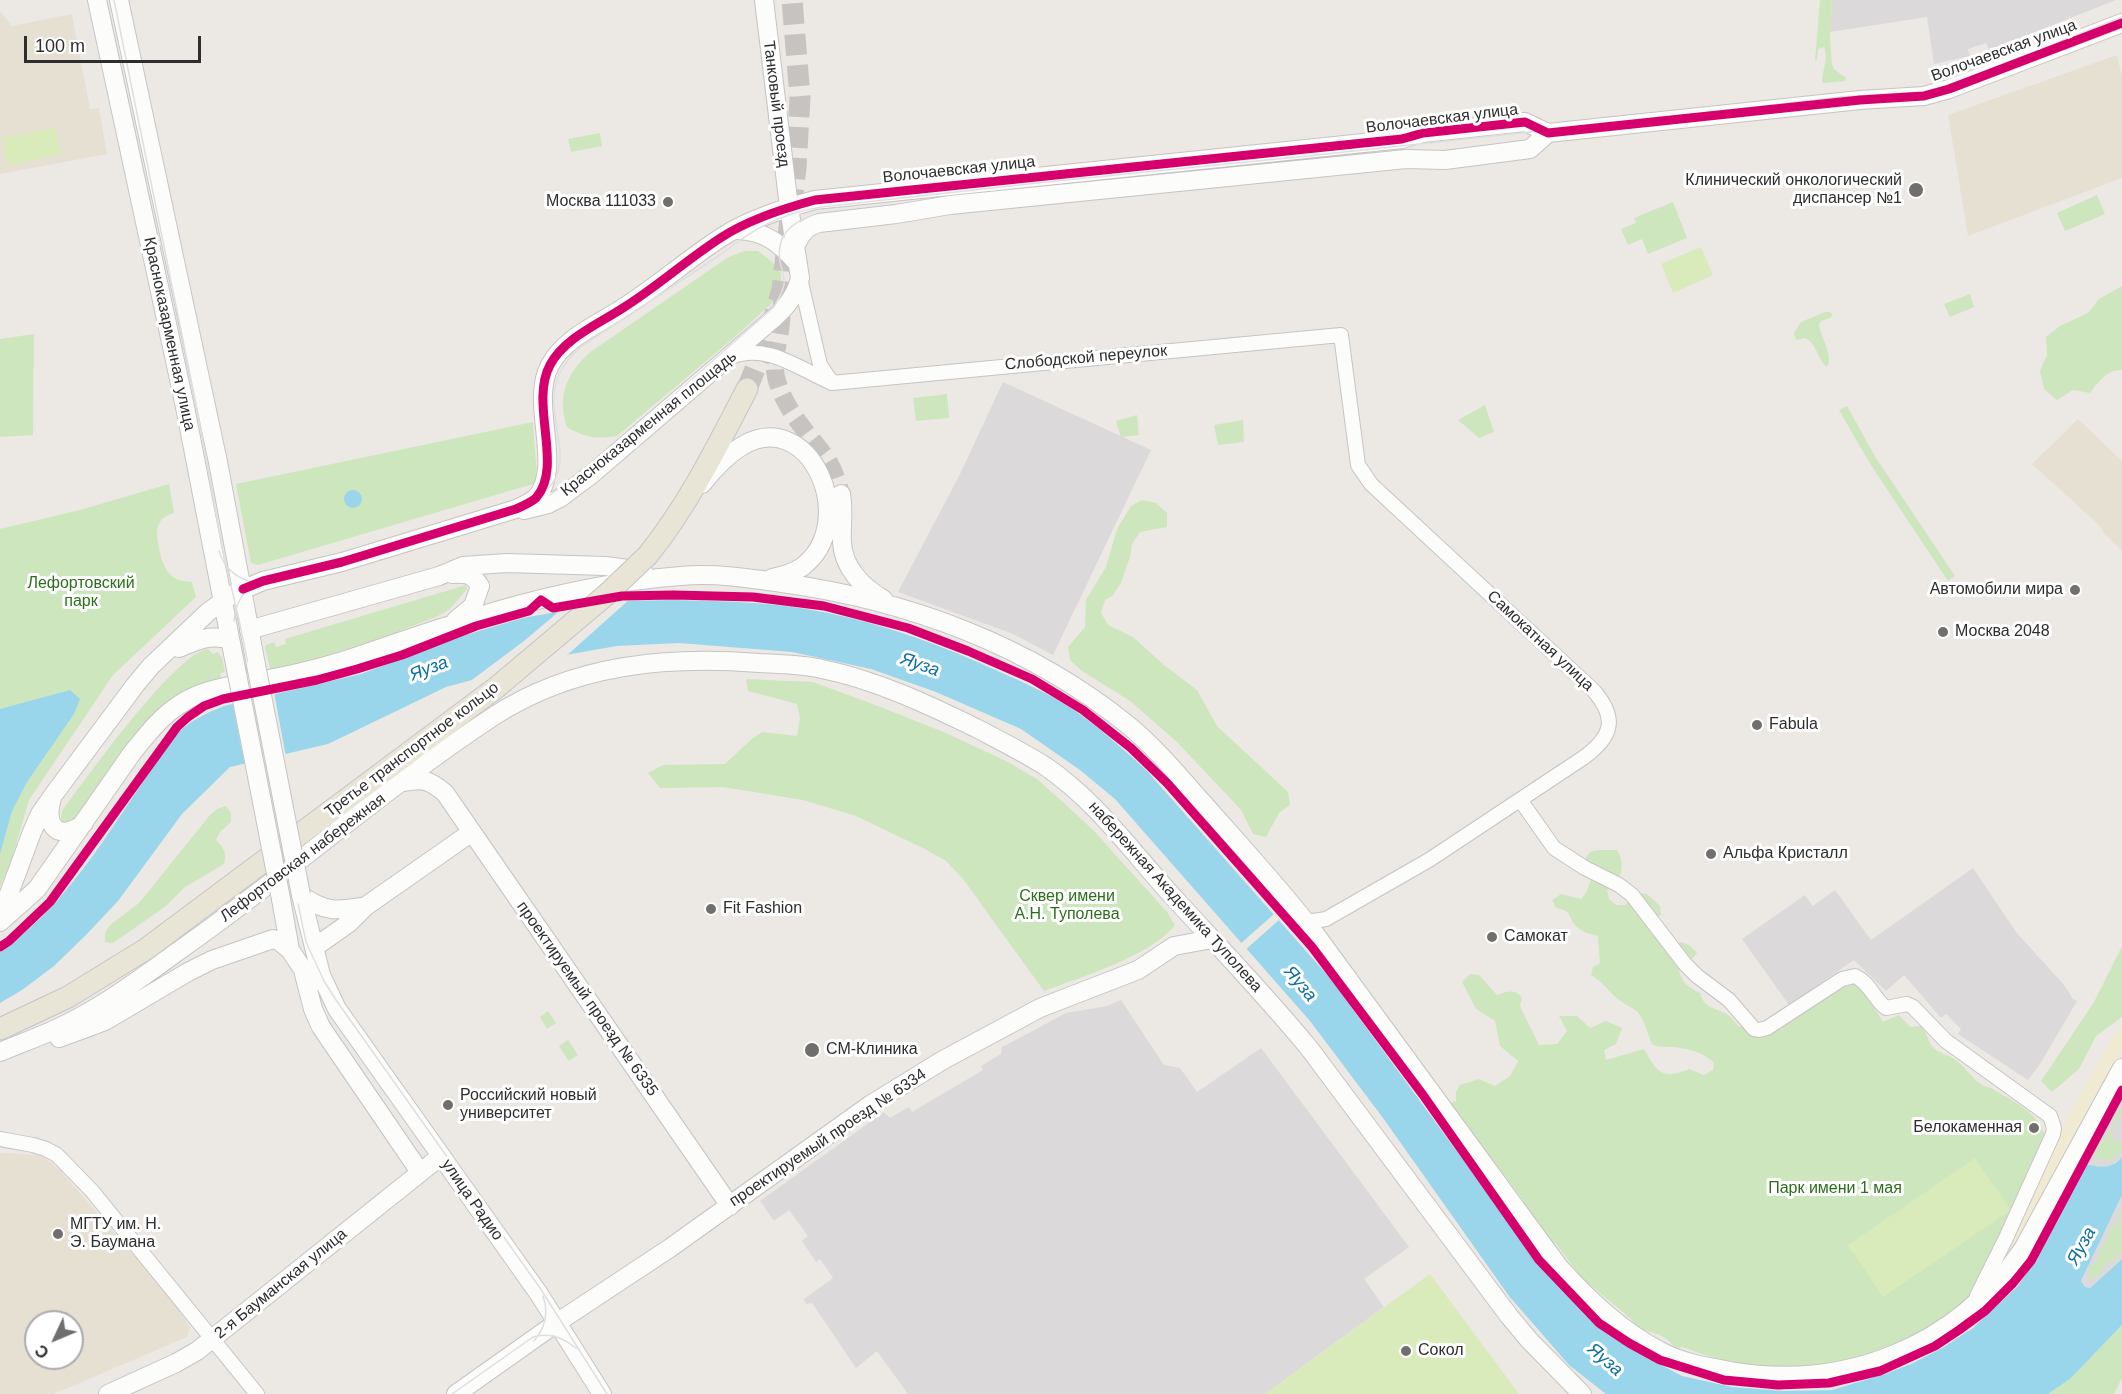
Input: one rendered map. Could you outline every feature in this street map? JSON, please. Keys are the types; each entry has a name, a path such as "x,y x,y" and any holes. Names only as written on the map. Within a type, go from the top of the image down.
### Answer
{"main road":[{"name":"Красноказарменная улица","path":"97,0 185,407 281,899"},
{"name":"Красноказарменная улица","path":"119,0 214,441 302,895"},
{"name":"Танковый проезд","path":"764,0 789,207"},
{"name":"Волочаевская улица","path":"789,207 815,200 1402,139 1423,133 1525,122 1548,133 1932,94 2122,23"},
{"name":"Волочаевская улица","path":"798,263 803,231 819,223 950,205 1406,159 1445,160 1520,151 1530,149 1548,133"},
{"path":"789,207 798,263"},
{"name":"Красноказарменная площадь","path":"516,509 530,503 544,483 546,454 542,410 543,393 551,364 572,341 626,306 733,230 789,207"},
{"path":"733,230 755,231 784,249 798,263"},
{"name":"Красноказарменная площадь","path":"516,509 528,510 548,504 572,489 729,358 788,305 798,287 798,263"},
{"name":"Третье транспортное кольцо","path":"0,1029 68,998 146,949 497,687 606,595 648,555 671,526 713,456 747,389"},
{"path":"671,526 724,460 743,446 772,438 802,449 820,476 829,512 828,527 824,540 814,556 800,568 787,575 764,580"},
{"path":"841,494 844,507 842,542 846,559 862,584 895,606"},
{"path":"0,910 7,899 36,823 54,794 118,706 151,666 208,612 243,589 263,581 342,562 516,509"},
{"path":"249,630 438,576 463,566 507,563 605,566 684,575 764,580 824,589 895,606 943,622 1013,651 1081,689 1131,727 1180,777 1279,888 1320,940 1559,1267 1585,1296 1610,1318 1666,1354 1710,1368 1752,1375 1790,1377 1863,1367 1901,1353 1967,1312 2004,1276 2024,1249 2122,1068"},
{"path":"438,576 470,574 480,586 472,606 454,623"},
{"path":"0,922 37,889 86,822 132,753 166,715 197,695 359,656 523,602 581,589 684,575"},
{"path":"166,653 208,637 230,640"},
{"name":"набережная Академика Туполева","path":"608,669 684,660 718,660 821,668 888,688 954,717 1004,742 1046,767 1101,814 1275,1007 1309,1048 1509,1316 1582,1394"},
{"name":"Лефортовская набережная","path":"1,1052 60,1028 108,1000 238,909 402,782 497,714 545,690 595,671 608,669"},
{"path":"445,793 443,776 447,760 460,741"},
{"name":"проектируемый проезд № 6335","path":"402,782 421,779 433,783 445,793 730,1206"},
{"path":"54,794 48,815 56,828 69,832 86,822"},
{"path":"315,947 349,923 366,906 472,832"},
{"path":"302,895 316,906 330,910 366,906"},
{"name":"улица Радио","path":"302,895 321,975 338,1009 558,1322 602,1394"},
{"name":"улица Радио","path":"281,899 290,950 304,974 338,1009"},
{"path":"1174,946 1184,930 1189,913"},
{"path":"1,1052 59,1038 105,1021 188,972 240,950 273,939 290,950"},
{"name":"проектируемый проезд № 6334","path":"456,1394 558,1322 648,1264 870,1105 943,1060 1040,1008 1132,973 1174,946 1212,939"},
{"path":"1,1052 52,1022 90,995 146,949"},
{"path":"304,974 313,1009 327,1037 420,1172"},
{"name":"2-я Бауманская улица","path":"108,1394 176,1364 212,1339 441,1156"}],"street":[{"path":"798,263 820,365 832,383"},
{"name":"Слободской переулок","path":"832,383 886,376 1341,335"},
{"name":"Самокатная улица","path":"1306,922 1326,919 1429,860 1521,801 1597,748 1604,741 1609,728 1608,711 1593,691 1362,473 1355,453 1341,335"},
{"path":"729,358 746,353 770,356 832,383"},
{"path":"1521,801 1554,848 1585,868 1619,885 1632,895 1685,964 1729,1000 1754,1029 1767,1028 1842,979 1855,976 1867,983 1886,1008 1907,1004 1912,1006 1946,1041 2050,1116 2054,1128 2052,1134 2005,1240 1967,1312"},
{"path":"1320,940 1326,919"},
{"path":"0,1139 33,1145 57,1155 92,1191 257,1394"},
{"path":"2005,1240 2005,1247 2012,1252 2024,1249"}],"shaded area":[{"path":"1832,0 2116,0 1989,50 1986,43 1968,49 1970,56 1934,64 1927,17 1830,32"},
{"path":"0,11 12,26 72,14 90,109 99,108 107,154 0,174"},
{"path":"2117,55 2122,77 2122,178 1968,236 1948,115"},
{"path":"1003,382 1151,450 1053,655 1013,634 898,592 960,474"},
{"path":"2078,419 2122,461 2122,551 2100,526 2032,464"},
{"path":"1973,868 2016,932 2077,1001 2028,1080 1958,1034 1961,1029 1946,1014 1941,1018 1904,975 1886,991 1854,960 1789,1005 1742,939 1805,895 1813,906 1835,890 1871,940"},
{"path":"1121,1000 1164,1065 1180,1068 1197,1092 1261,1048 1409,1247 1364,1279 1384,1307 1265,1394 908,1394 877,1351 856,1368 812,1303 806,1304 804,1299 833,1278 820,1259 816,1262 802,1241 808,1236 789,1210 774,1221 760,1201 884,1112 890,1118 909,1107 912,1112 983,1070 981,1066 1001,1054 1002,1047 1066,1013 1107,1006"},
{"path":"2122,1096 2122,1157 2110,1166 2099,1168 2086,1164"},
{"name":"МГТУ им. Н. Э. Баумана","path":"0,1153 41,1155 58,1168 173,1300 190,1328 187,1337 54,1394 0,1394"},
{"path":"2122,1195 2122,1259 2090,1288 2085,1287 2081,1281"}],"green space":[{"path":"1820,0 1832,0 1830,37 1832,65 1846,78 1845,81 1822,82 1826,60 1824,47 1818,49 1815,61"},
{"path":"55,128 61,155 7,165 2,138"},
{"path":"600,133 602,146 571,152 568,139"},
{"path":"2097,195 2105,214 2065,231 2057,213"},
{"path":"1673,202 1687,238 1648,254 1642,239 1628,245 1621,229 1636,223 1634,218"},
{"path":"1701,247 1713,275 1673,293 1661,264"},
{"path":"744,251 758,251 781,273 781,290 770,305 617,436 591,437 567,427 563,405 566,387 574,369 589,353 727,258"},
{"path":"2122,286 2122,370 2107,374 2090,393 2073,390 2057,400 2044,389 2040,371 2047,355 2046,337 2060,326 2088,313 2099,299"},
{"path":"1970,294 1974,307 1950,317 1944,304"},
{"path":"1825,312 1833,315 1821,321 1819,325 1829,358 1827,367 1809,341 1805,338 1796,340 1794,333 1801,322"},
{"path":"34,334 33,435 0,437 0,339"},
{"path":"947,394 949,418 916,421 913,398"},
{"path":"1485,405 1494,432 1479,438 1458,420"},
{"path":"1847,406 1876,458 1955,576 1948,581 1869,462 1839,410"},
{"path":"1137,415 1139,435 1121,437 1116,421"},
{"path":"1243,420 1244,442 1218,445 1214,425"},
{"path":"533,422 537,477 533,484 258,565 251,563 236,484"},
{"name":"Лефортовский парк","path":"169,484 174,513 163,518 158,526 160,551 167,571 177,579 192,582 196,597 113,675 29,800 13,855 0,887 0,529 80,510"},
{"path":"1142,500 1156,503 1167,513 1167,527 1140,532 1132,544 1120,585 1112,596 1105,600 1101,613 1108,625 1133,637 1197,690 1217,726 1288,792 1290,805 1279,813 1266,837 1253,834 1241,810 1177,742 1130,701 1082,671 1070,660 1068,647 1085,627 1086,600 1106,567 1117,529 1131,506"},
{"path":"466,585 467,589 450,609 438,616 377,640 271,672 266,645 274,642 276,647 286,644 285,639"},
{"path":"208,649 213,654 218,652 222,658 225,672 220,673 221,678 204,682 190,689 164,707 153,718 76,820 64,824 61,819 62,811 131,720 174,672 193,656"},
{"name":"Сквер имени А.Н. Туполева","path":"746,679 813,682 946,733 1006,761 1037,779 1094,831 1167,912 1175,925 1164,936 1133,956 1044,991 963,879 946,861 927,850 856,816 803,800 723,787 660,788 648,773 663,765 725,764 762,732 797,736 800,718 797,704 748,691"},
{"path":"226,806 231,813 231,822 220,832 216,840 224,851 224,864 185,887 166,906 113,943 105,942 105,933 110,925 139,903 210,815"},
{"name":"Парк имени 1 мая","path":"1617,850 1620,856 1621,872 1616,882 1607,890 1609,899 1616,905 1625,905 1638,893 1647,894 1660,906 1661,915 1653,919 1669,945 1685,943 1697,953 1679,970 1682,979 1704,995 1700,994 1708,1006 1728,1015 1739,1027 1751,1022 1759,1026 1844,983 1854,982 1862,988 1883,1022 1899,1015 1910,1027 1922,1026 1935,1049 1959,1063 1980,1083 2024,1108 2038,1121 2045,1137 1977,1289 1960,1308 1954,1308 1934,1324 1860,1364 1786,1367 1728,1363 1682,1347 1676,1350 1669,1341 1655,1333 1638,1329 1631,1319 1582,1278 1555,1243 1547,1242 1525,1214 1524,1201 1450,1103 1456,1101 1456,1092 1460,1085 1479,1079 1495,1086 1510,1076 1518,1061 1500,1046 1495,1021 1476,1009 1462,982 1470,974 1479,975 1497,995 1517,993 1522,998 1520,1006 1539,1045 1557,1044 1567,1031 1559,1016 1577,1016 1590,1028 1606,1021 1622,1028 1616,1044 1604,1050 1606,1060 1644,1049 1657,1069 1667,1074 1689,1069 1704,1075 1713,1070 1714,1063 1694,1051 1652,1044 1638,1013 1619,1000 1591,975 1593,967 1600,963 1598,936 1578,928 1567,912 1556,908 1552,900 1561,894 1581,899 1592,877 1585,859 1590,852"},
{"path":"2122,946 2122,1017 2096,1036 2079,1069 2052,1092 2041,1081 2094,1002"},
{"path":"548,1011 556,1023 547,1029 540,1017"},
{"path":"568,1040 578,1055 569,1061 559,1046"},
{"path":"2122,1106 2112,1130 2111,1139 2122,1143 2122,1152 2111,1160 2095,1159 2098,1146 2111,1129"},
{"path":"1975,1158 2011,1210 1883,1297 1848,1245"},
{"path":"2122,1206 2122,1253 2118,1254 2115,1260 2104,1264 2098,1277 2089,1279 2089,1267 2098,1260 2099,1252 2106,1243 2111,1227 2120,1223 2119,1211"},
{"name":"Сокол","path":"1430,1274 1519,1394 1265,1394"},
{"path":"2122,1325 2122,1378 2114,1394 2048,1394 2070,1379"}],"sand":[{"path":"2122,1021 2122,1050 2014,1249 2010,1242 2052,1155 2068,1115"}],"water":[{"path":"353,490 359,493 362,499 359,505 353,508 347,505 344,499 347,493"},
{"name":"Яуза","path":"673,600 786,606 846,617 891,629 979,662 1031,686 1072,708 1090,721 1147,771 1329,977 1532,1257 1591,1321 1634,1350 1682,1376 1732,1387 1783,1391 1832,1390 1911,1364 1944,1347 1973,1328 2018,1286 2034,1262 2086,1164 2106,1166 2114,1164 2122,1157 2122,1195 2081,1281 2085,1287 2090,1288 2122,1259 2122,1325 2070,1379 2048,1394 1606,1394 1569,1365 1509,1296 1383,1118 1310,1021 1115,799 1080,770 1021,729 936,692 871,669 792,652 679,643 617,646 565,655 446,687 328,744 230,767 182,814 118,901 85,936 54,966 0,1003 0,952 28,930 76,879 177,734 199,717 224,706 361,674 462,636 523,618 618,601"},
{"path":"70,690 80,699 74,714 27,782 12,811 0,854 0,709"}],"pier":[{"path":"618,598 631,598 564,658 465,685 524,641 563,608"},
{"path":"274,692 286,757 245,766 232,701"},
{"path":"1274,914 1279,920 1244,951 1239,945"}],"tunnel":[{"path":"747,389 770,332 782,289 796,168 800,97 792,0"},
{"path":"782,289 781,322 775,363 776,377 790,409 825,456 841,494"}],"tram line":[{"path":"114,0 198,414 223,552 306,942 324,981 336,1000 540,1288 607,1394"},
{"path":"234,621 243,595 251,586 264,579 367,552 531,501 547,490 556,477 560,463 554,400 556,383 560,372 570,358 582,346 744,238 779,218 821,207 1046,182 1662,118 1840,97 1921,92 1948,86 2122,17"},
{"path":"2064,50 2122,28"},
{"path":"550,495 619,443 774,307 784,285 780,244 792,226 813,215"},
{"path":"219,551 225,564 235,574 241,578 261,583"},
{"path":"534,1341 545,1320 546,1308 543,1296"},
{"path":"452,1394 533,1337 545,1335 556,1337 576,1348"}],"cycle path":[{"path":"243,589 263,581 342,562 516,509 534,500 544,485 547,469 543,398 550,365 557,355 584,331 638,298 722,237 755,220 791,207 815,200 1402,139 1423,133 1525,122 1548,133 1860,100 1924,96 1949,89 2122,23"},
{"path":"0,947 50,902 177,727 204,706 223,699 317,680 402,655 476,626 529,611 541,600 553,608 622,596 753,597 824,606 908,628 968,651 1032,679 1083,710 1131,748 1167,783 1312,947 1423,1095 1539,1260 1599,1323 1660,1360 1724,1380 1778,1385 1829,1383 1880,1371 1935,1346 1985,1311 2031,1261 2122,1090"}],"place":[{"name":"Клинический онкологический диспансер №1","path":"1916,190"},
{"name":"Москва 111033","path":"668,202"},
{"name":"Автомобили мира","path":"2075,590"},
{"name":"Москва 2048","path":"1943,632"},
{"name":"Fabula","path":"1757,725"},
{"name":"Альфа Кристалл","path":"1711,854"},
{"name":"Fit Fashion","path":"711,909"},
{"name":"Самокат","path":"1492,937"},
{"name":"СМ-Клиника","path":"812,1050"},
{"name":"Российский новый университет","path":"448,1105"},
{"name":"Белокаменная","path":"2034,1128"},
{"name":"МГТУ им. Н. Э. Баумана","path":"58,1234"},
{"name":"Сокол","path":"1406,1351"}]}
